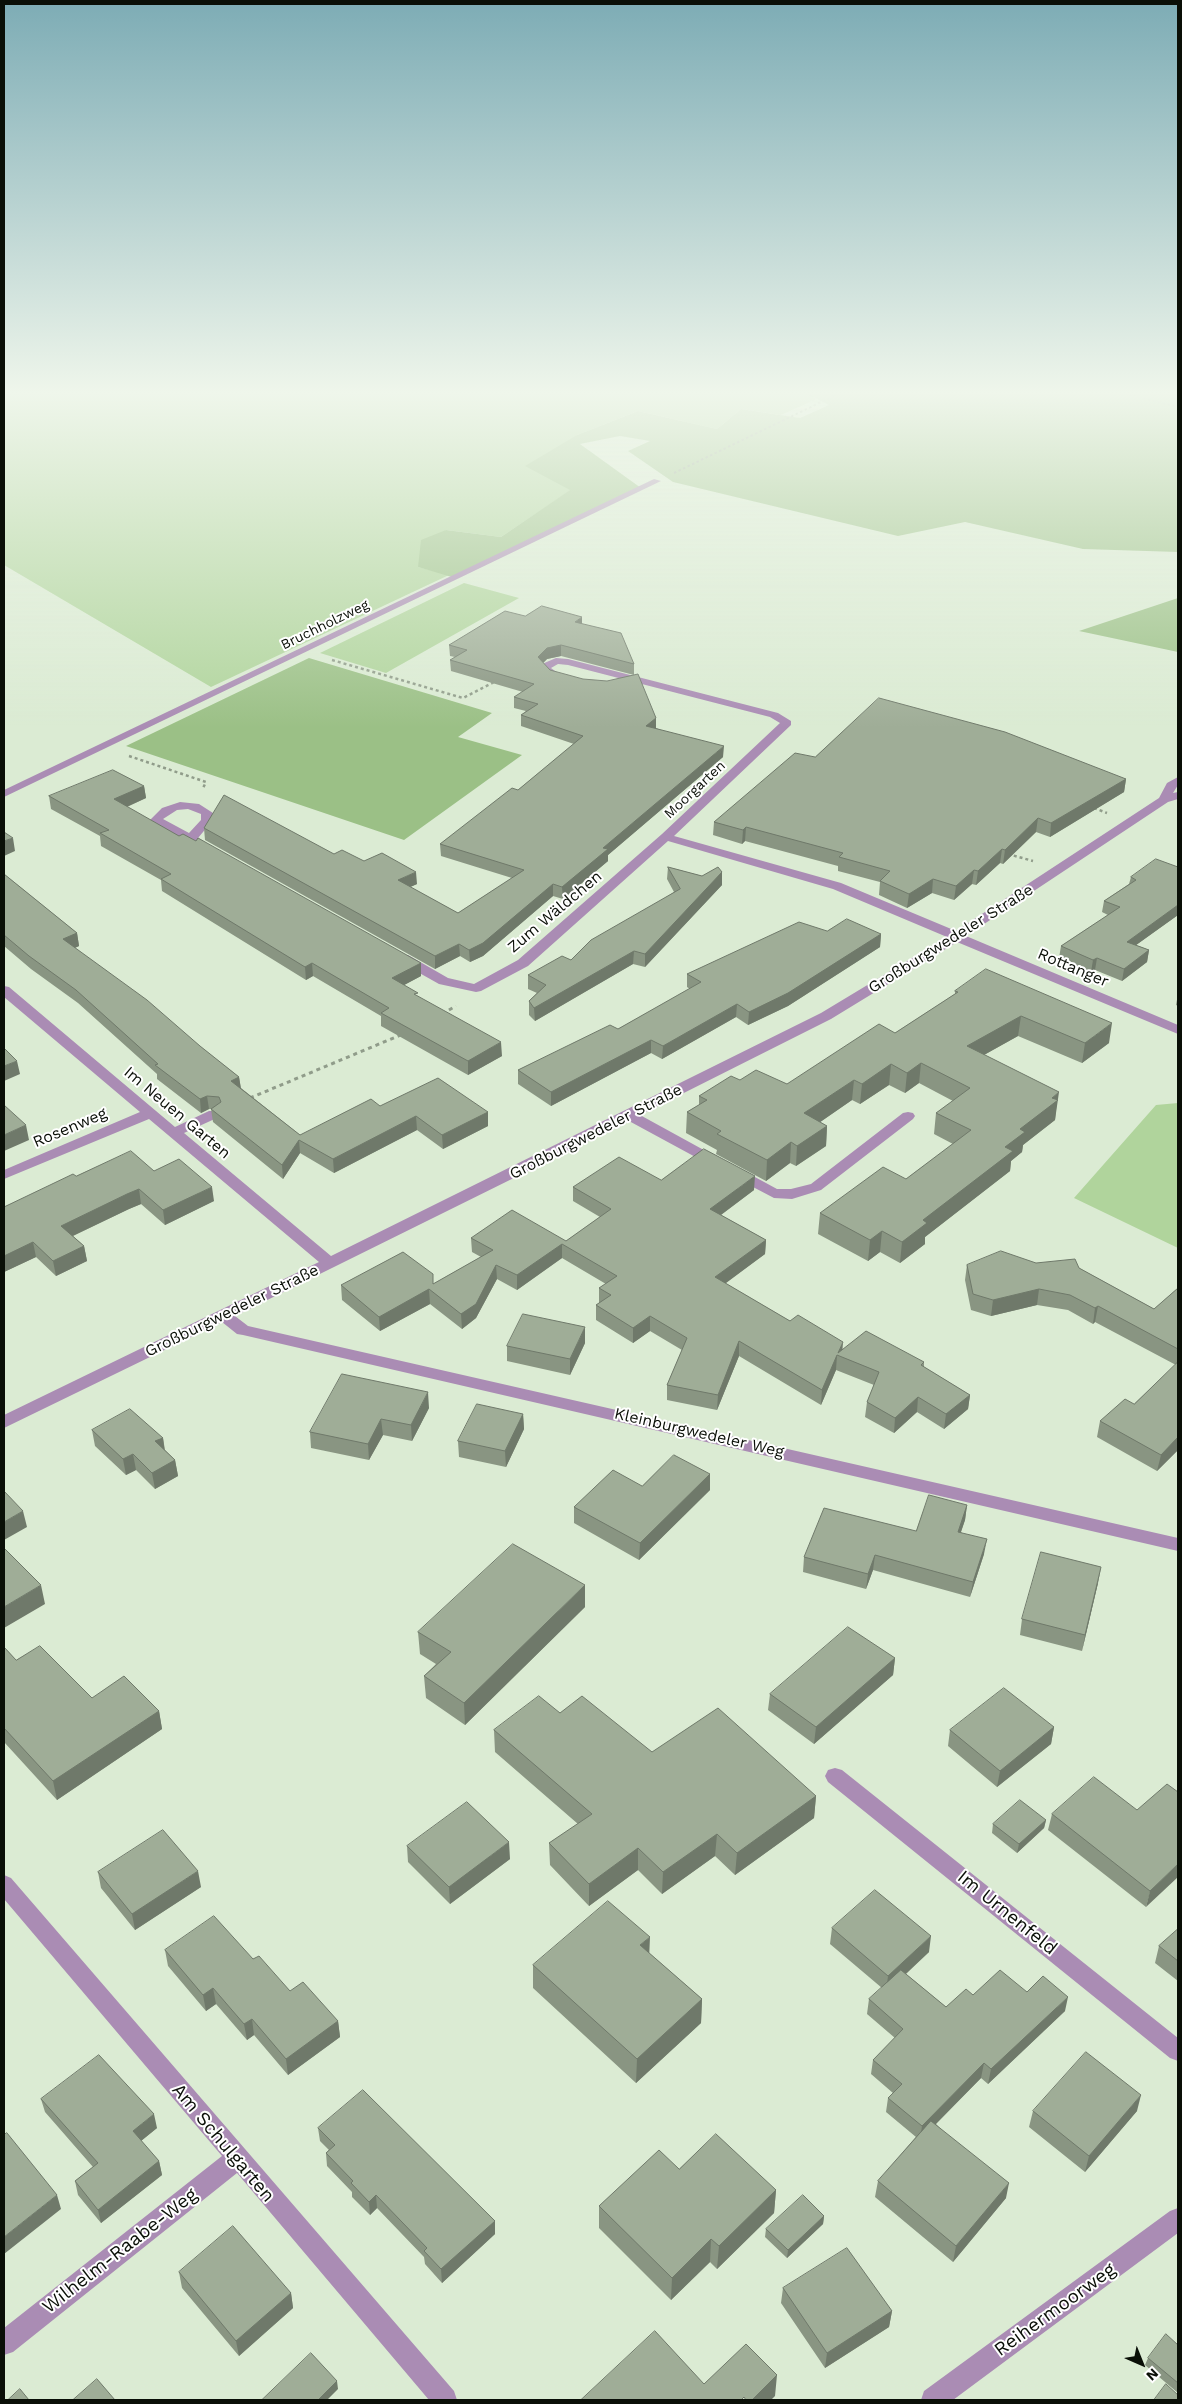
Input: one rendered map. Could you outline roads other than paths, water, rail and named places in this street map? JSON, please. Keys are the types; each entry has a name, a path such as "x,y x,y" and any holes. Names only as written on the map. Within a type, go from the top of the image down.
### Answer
{"street":[{"name":"Bruchholzweg","path":"4,794 609,504"},
{"name":"Moorgarten","path":"568,680 548,673 545,670 546,666 556,661 568,662 774,715 787,723 666,837"},
{"name":"Moorgarten","path":"614,686 638,680"},
{"name":"Großburgwedeler Straße","path":"1164,800 1171,785 1178,780"},
{"name":"Großburgwedeler Straße","path":"4,1422 631,1116 826,1016 956,936 1164,800 1178,795"},
{"path":"191,839 207,820 208,813 202,808 179,806 165,810 156,820 216,853"},
{"name":"Moorgarten","path":"666,837 836,886 956,936"},
{"name":"Zum Wäldchen","path":"393,953 444,981 476,988 523,963 666,837"},
{"name":"Rottanger","path":"956,936 1178,1030"},
{"name":"Im Neuen Garten","path":"4,990 329,1263"},
{"name":"Rosenweg","path":"4,1175 150,1113"},
{"path":"172,1133 214,1114"},
{"path":"631,1116 774,1193 792,1194 816,1187 908,1116"},
{"name":"Kleinburgwedeler Weg","path":"224,1315 244,1330 1178,1544"},
{"name":"Im Urnenfeld","path":"835,1776 1178,2051"},
{"name":"Am Schulgarten","path":"4,1884 237,2159 445,2400"},
{"name":"Wilhelm-Raabe-Weg","path":"4,2343 237,2159"},
{"name":"Reihermoorweg","path":"932,2400 1178,2219"}]}
